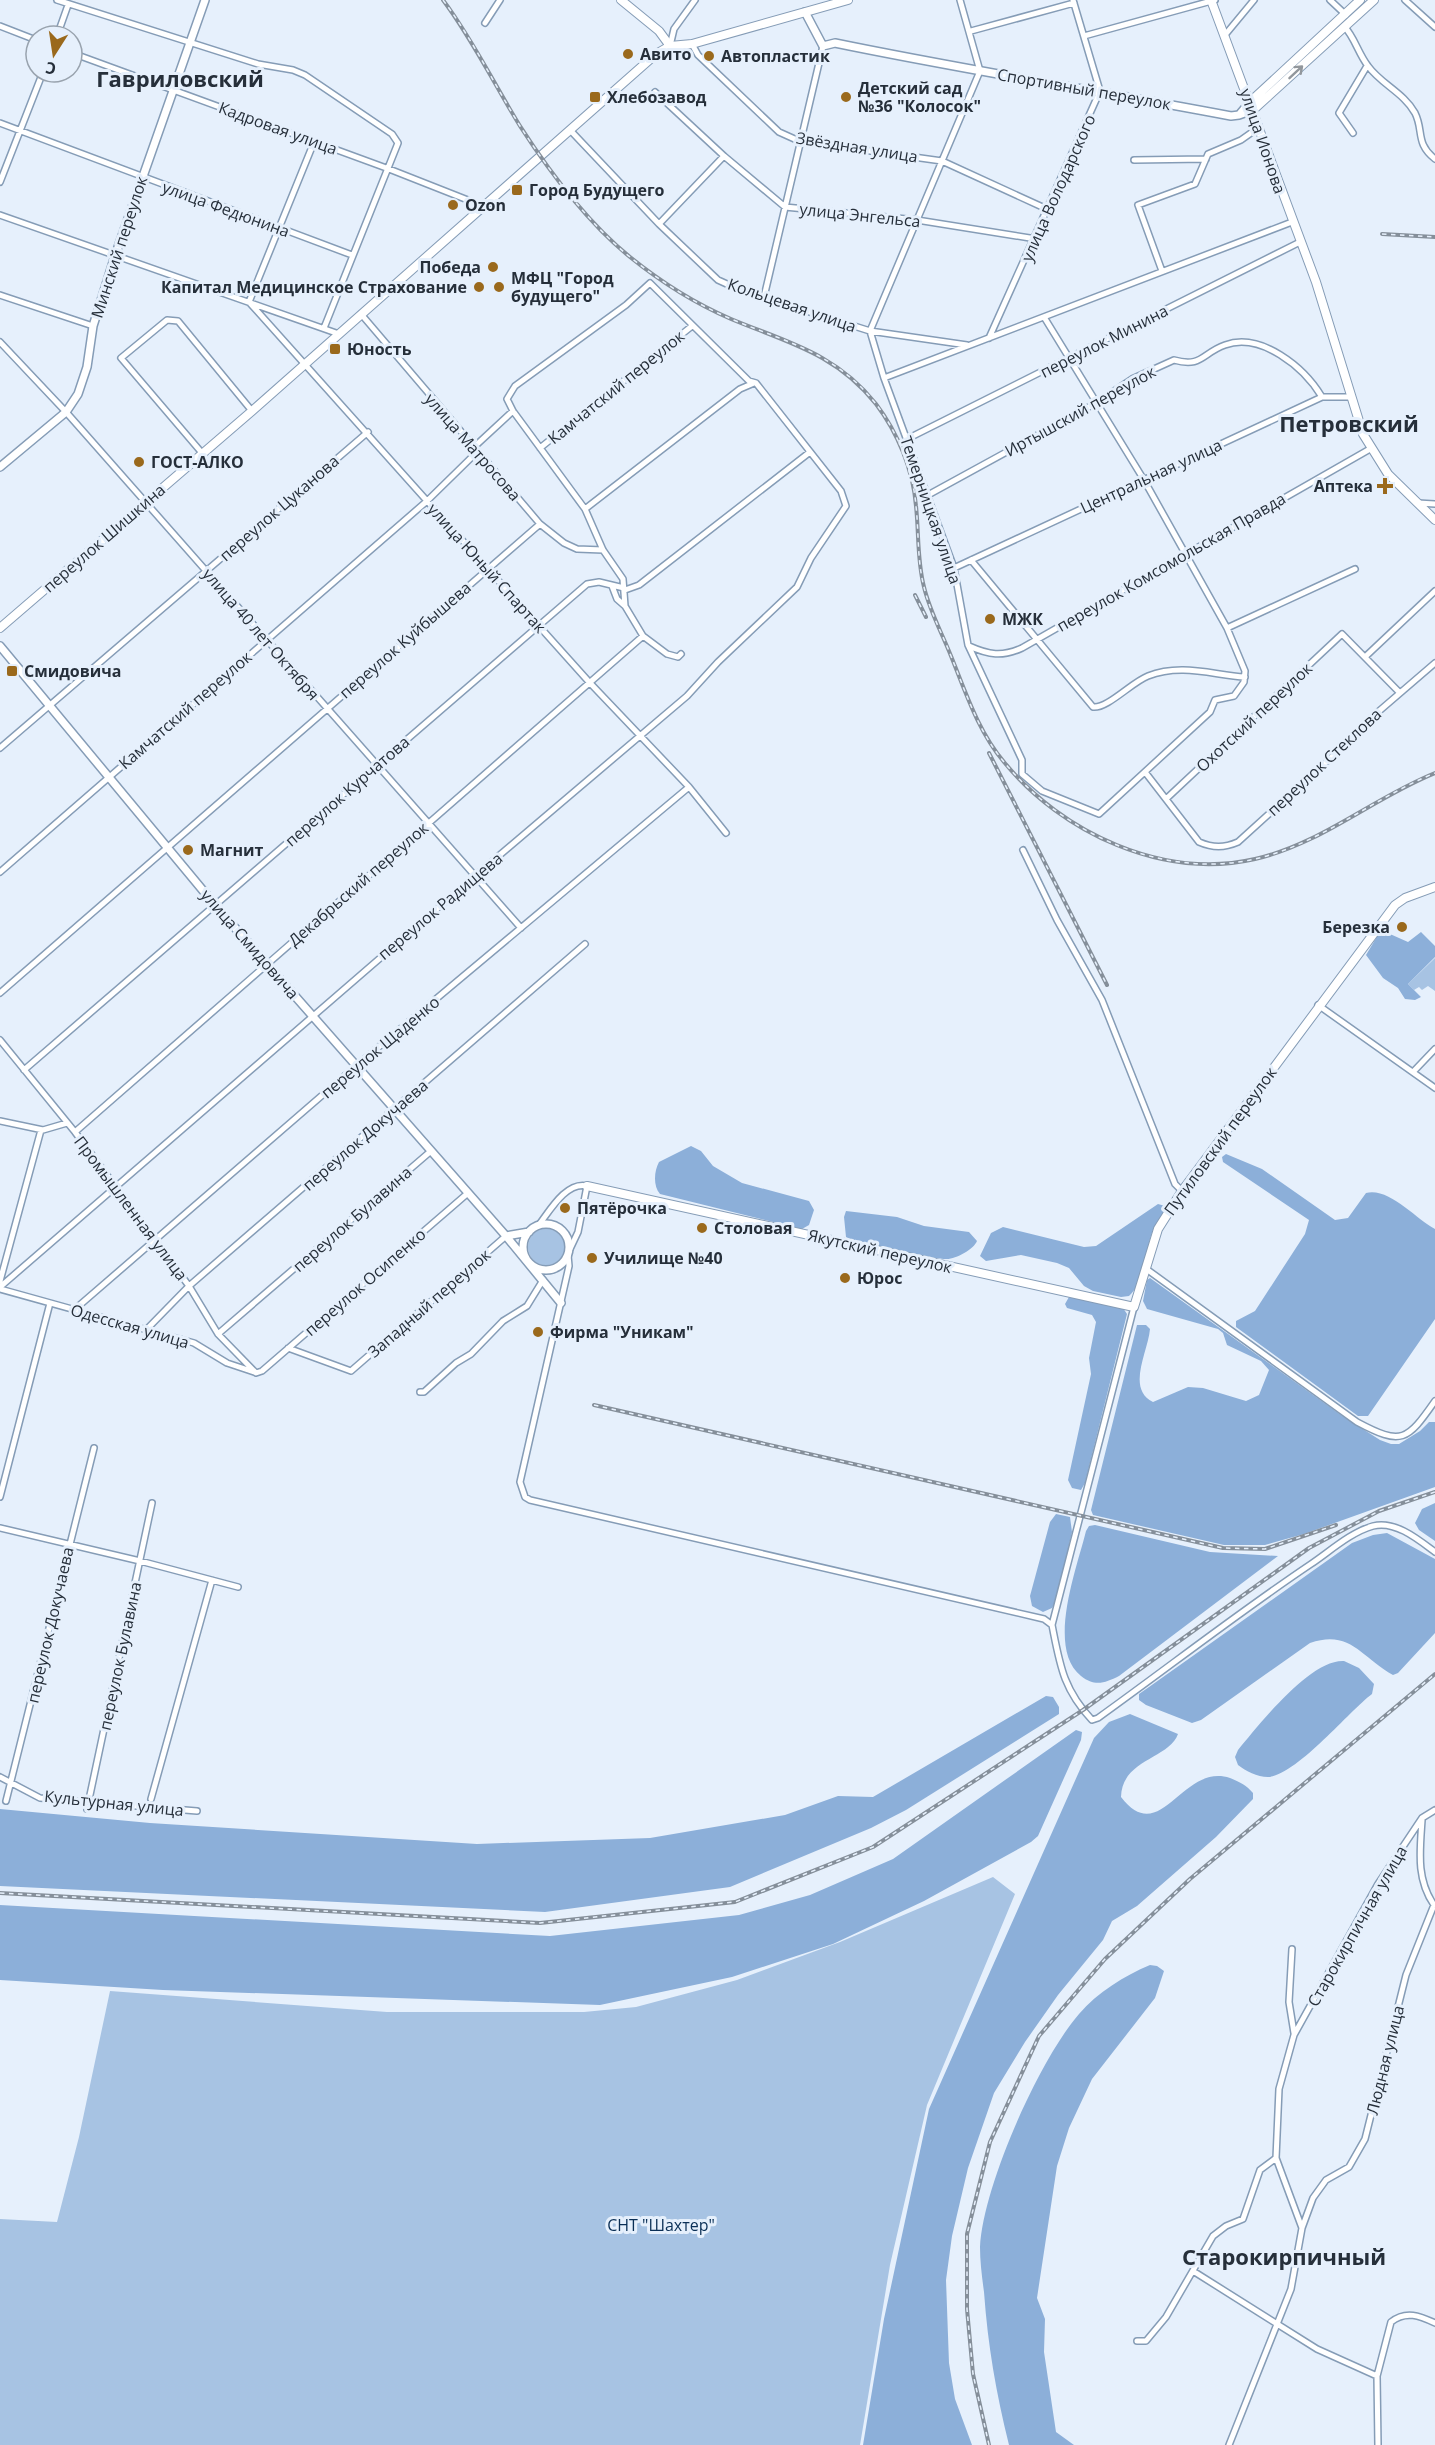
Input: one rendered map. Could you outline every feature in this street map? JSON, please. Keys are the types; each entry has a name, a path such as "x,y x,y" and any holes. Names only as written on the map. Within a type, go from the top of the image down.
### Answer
{"main road":[{"path":"621,0 660,32 670,46 692,44 848,0"},
{"path":"1345,20 1360,0"},
{"path":"1251,106 1345,20 1374,0"},
{"name":"улица Ионова","path":"1213,1 1292,222 1316,282 1371,449 1388,474 1435,520"},
{"name":"переулок Шишкина","path":"0,628 252,411 656,54 670,46"},
{"name":"Путиловский переулок","path":"1134,1307 1158,1228 1182,1191 1318,1005 1395,905 1405,898 1435,888"},
{"name":"Якутский переулок","path":"587,1186 1134,1307"}],"street":[{"path":"57,0 190,43 305,75 392,134 398,143 389,169 324,328"},
{"name":"Минский переулок","path":"0,467 66,412 78,394 87,368 93,326 115,256 204,0"},
{"path":"485,23 500,0"},
{"path":"670,46 675,29 695,0"},
{"path":"870,331 980,71 971,31 960,0"},
{"path":"1225,36 1254,0"},
{"path":"1330,0 1345,20 1367,66 1403,98 1415,114 1421,144 1435,159"},
{"path":"1405,0 1435,27"},
{"path":"971,31 1074,1 1101,91"},
{"path":"1084,36 1213,1"},
{"path":"61,24 68,5"},
{"path":"764,297 823,46 805,12"},
{"path":"0,26 24,35"},
{"name":"Спортивный переулок","path":"823,46 835,43 1231,116 1239,115 1251,106"},
{"name":"Звёздная улица","path":"692,44 698,55 779,132 799,141 942,160 1049,210"},
{"name":"Кадровая улица","path":"84,57 389,169 483,206"},
{"path":"1353,133 1339,113 1367,66"},
{"path":"0,182 38,84"},
{"name":"улица Володарского","path":"989,338 1036,239 1101,91"},
{"name":"улица Энгельса","path":"655,92 724,156 785,207 917,220 1036,239"},
{"name":"улица Федюнина","path":"0,123 352,255"},
{"path":"1162,271 1138,205 1195,184 1208,154 1241,140 1258,128"},
{"name":"Кольцевая улица","path":"570,130 659,224 718,280 870,331 967,345"},
{"path":"249,302 314,142"},
{"path":"659,224 724,156"},
{"path":"1134,160 1206,159"},
{"path":"0,215 339,334"},
{"name":"Кольцевая улица","path":"884,378 1292,222"},
{"name":"переулок Минина","path":"907,439 1300,242"},
{"path":"625,589 639,585 810,452 756,383 749,381 650,284 554,360 515,386 507,396 513,411 585,509 603,550 623,579 625,606"},
{"path":"0,295 93,326"},
{"name":"улица Юный Спартак","path":"249,302 273,331 368,432 539,627 689,787 726,833"},
{"name":"улица Матросова","path":"361,314 540,524 564,543 577,549 603,550"},
{"path":"1044,317 1186,553 1227,628 1243,663 1245,677"},
{"path":"202,453 121,358 166,320 178,321 252,411"},
{"name":"Камчатский переулок","path":"540,448 692,326"},
{"name":"Темерницкая улица","path":"870,331 884,378 954,568 968,645 1022,760 1022,774 1042,791 1089,812 1099,814 1108,808"},
{"name":"Иртышский переулок","path":"928,495 1096,403 1132,379 1174,360 1187,364 1201,361 1222,346 1239,340 1267,347 1282,356 1315,386 1322,397"},
{"name":"улица 40 лет Октября","path":"0,342 66,412 521,928"},
{"path":"585,509 740,389 756,383"},
{"name":"Центральная улица","path":"954,568 1322,397 1352,397"},
{"name":"Камчатский переулок","path":"0,872 427,501 513,411"},
{"name":"переулок Цуканова","path":"0,748 368,432"},
{"name":"переулок Комсомольская Правда","path":"968,645 987,654 1010,653 1371,449"},
{"name":"переулок Радищева","path":"0,1288 113,1187 475,876 641,737 687,696 718,662 797,587 811,558 846,507 844,499 810,452"},
{"path":"1418,503 1435,504"},
{"name":"переулок Куйбышева","path":"0,993 540,524"},
{"name":"Темерницкая улица","path":"971,560 1088,703 1099,708 1145,677 1174,670 1212,670 1218,674 1245,677"},
{"path":"1227,628 1355,569"},
{"name":"переулок Курчатова","path":"24,1070 587,584 598,582 625,589"},
{"path":"612,586 617,599 625,606 643,636 667,654 678,657 681,654"},
{"path":"1399,692 1365,657 1435,591"},
{"name":"Охотский переулок","path":"1166,799 1342,634 1365,657"},
{"name":"Декабрьский переулок","path":"75,1132 643,636"},
{"name":"улица Смидовича","path":"0,646 215,905 506,1236 561,1303"},
{"name":"переулок Стеклова","path":"1166,799 1199,842 1208,846 1229,846 1238,842 1356,735 1364,724 1399,692 1435,663"},
{"name":"Охотский переулок","path":"1108,808 1210,712 1215,700 1234,696 1245,677"},
{"path":"1145,772 1166,799"},
{"name":"переулок Щаденко","path":"74,1310 356,1066 689,787"},
{"path":"1023,850 1057,920 1102,999 1175,1184 1182,1191"},
{"name":"переулок Докучаева","path":"147,1329 189,1286 585,944"},
{"path":"1318,1005 1435,1088"},
{"name":"Промышленная улица","path":"0,1040 75,1132 113,1187 189,1286 218,1335 259,1372"},
{"path":"1413,1072 1435,1048"},
{"path":"0,1121 41,1130 67,1123"},
{"path":"0,1281 41,1130"},
{"name":"переулок Булавина","path":"218,1335 432,1151"},
{"path":"506,1236 529,1232 538,1226 556,1201 575,1187 587,1186 578,1232 562,1264 552,1270 540,1270 530,1264 523,1248 529,1232"},
{"name":"переулок Осипенко","path":"259,1372 468,1193"},
{"path":"538,1226 550,1224 560,1229 568,1238 569,1266 519,1482 525,1497 1031,1616 1052,1625 1061,1672 1070,1693 1092,1720 1098,1718 1284,1582 1373,1526 1393,1528 1407,1533 1435,1552"},
{"name":"Западный переулок","path":"288,1348 351,1371 506,1236"},
{"path":"1144,1268 1358,1422 1393,1437 1415,1430 1435,1401"},
{"path":"420,1392 424,1392 456,1363 471,1354 503,1321 526,1306 543,1280"},
{"name":"Одесская улица","path":"0,1288 194,1343 227,1363 259,1372"},
{"path":"0,1497 50,1303"},
{"name":"Путиловский переулок","path":"1052,1625 1134,1307"},
{"name":"переулок Докучаева","path":"6,1801 13,1782 94,1448"},
{"name":"переулок Булавина","path":"87,1809 152,1503"},
{"path":"0,1528 238,1587"},
{"path":"151,1799 212,1581"},
{"name":"Культурная улица","path":"0,1777 40,1798 197,1811"},
{"path":"1434,1905 1421,1878 1422,1818 1435,1810"},
{"name":"Старокирпичная улица","path":"1302,2228 1276,2158 1279,2089 1294,2035 1378,1884 1422,1818"},
{"name":"Людная улица","path":"1302,2228 1313,2198 1326,2180 1349,2167 1365,2139 1406,1975 1434,1905"},
{"name":"Старокирпичная улица","path":"1292,1950 1289,2002 1294,2035"},
{"path":"1137,2341 1146,2341 1166,2317 1213,2236 1226,2226 1243,2219 1260,2170 1276,2158"},
{"path":"1229,2445 1291,2289 1302,2228"},
{"path":"1193,2271 1317,2349 1377,2376"},
{"path":"1378,2445 1377,2376 1391,2322 1398,2317 1418,2315 1435,2323"}],"green space":[{"path":"1435,958 1435,991 1428,986 1422,990 1419,987 1414,990 1408,984"},
{"path":"547,1228 561,1233 566,1247 561,1261 547,1266 533,1261 528,1247 533,1233"},
{"name":"СНТ \"Шахтер\"","path":"993,1877 1015,1894 927,2105 890,2265 860,2445 0,2445 0,2219 57,2222 79,2137 110,1991 387,2012 584,2012 636,2007 737,1980 840,1942"}],"shaded area":[{"path":"1381,930 1408,942 1421,932 1435,946 1435,957 1408,984 1421,997 1415,1000 1405,999 1398,988 1383,978 1366,955"},
{"path":"691,1146 701,1151 713,1166 742,1183 809,1201 814,1210 809,1225 802,1229 660,1194 655,1178 659,1162"},
{"path":"1226,1154 1262,1169 1335,1220 1348,1218 1366,1193 1375,1192 1393,1199 1435,1229 1435,1319 1368,1416 1358,1416 1236,1327 1236,1321 1255,1311 1305,1234 1309,1220 1223,1162 1222,1157"},
{"path":"1158,1204 1165,1206 1165,1209 1150,1238 1142,1274 1129,1296 1121,1297 1093,1291 1084,1286 1069,1268 1057,1263 1021,1255 986,1261 980,1256 991,1233 1003,1227 1084,1247 1096,1246"},
{"path":"846,1211 897,1217 924,1226 969,1232 977,1241 964,1253 947,1259 878,1247 846,1237 844,1217"},
{"path":"1150,1278 1341,1415 1380,1440 1399,1444 1420,1431 1429,1422 1435,1422 1435,1487 1304,1534 1265,1545 1224,1545 1093,1515 1091,1510 1137,1325 1146,1325 1150,1329 1140,1379 1145,1396 1153,1402 1188,1387 1203,1388 1246,1401 1259,1395 1269,1370 1261,1361 1227,1345 1223,1333 1218,1329 1147,1309 1143,1301 1147,1280"},
{"path":"1069,1297 1123,1308 1127,1314 1085,1483 1081,1490 1072,1488 1068,1480 1091,1374 1089,1358 1096,1322 1092,1315 1067,1308 1065,1304"},
{"path":"1435,1503 1435,1541 1419,1530 1415,1523 1422,1509"},
{"path":"1056,1514 1070,1517 1072,1532 1056,1601 1052,1608 1043,1612 1032,1606 1030,1596 1050,1522"},
{"path":"1095,1525 1210,1552 1278,1556 1119,1676 1105,1682 1095,1683 1081,1676 1071,1663 1066,1647 1065,1628 1071,1586 1086,1531 1089,1526"},
{"path":"1387,1533 1435,1559 1435,1633 1398,1673 1393,1675 1345,1642 1324,1640 1310,1643 1201,1720 1192,1723 1146,1705 1139,1700 1139,1694 1352,1543 1373,1535"},
{"path":"1344,1661 1359,1668 1374,1684 1372,1694 1308,1754 1280,1774 1260,1776 1238,1765 1235,1757 1238,1750 1286,1695 1316,1671 1331,1663"},
{"path":"1046,1696 1053,1697 1059,1707 1059,1714 906,1810 871,1828 730,1887 545,1912 0,1886 0,1809 150,1823 477,1844 650,1838 785,1815 838,1796 873,1797"},
{"path":"1130,1714 1178,1734 1165,1749 1137,1767 1123,1784 1121,1797 1135,1810 1148,1814 1160,1810 1198,1782 1213,1776 1240,1782 1253,1793 1253,1799 1216,1837 1137,1906 1112,1921 1103,1940 1058,1995 1025,2042 994,2093 968,2168 952,2236 946,2280 949,2363 955,2399 972,2445 863,2445 884,2319 929,2109 1094,1738 1109,1722"},
{"path":"1076,1730 1082,1732 1081,1740 1038,1836 1031,1842 924,1901 833,1944 732,1977 600,2005 163,1990 0,1980 0,1905 550,1936 739,1915 810,1895 893,1859"},
{"path":"1150,1965 1157,1966 1164,1971 1155,1998 1092,2079 1069,2128 1057,2166 1037,2298 1045,2319 1044,2352 1056,2432 1074,2445 1009,2445 993,2369 981,2264 983,2221 991,2191 1031,2092 1063,2035 1086,2006 1103,1992"}],"railway":[{"path":"443,0 544,161 570,196 614,243 654,275 691,299 717,313 791,343 827,361 844,372 876,404 898,440 908,466 914,492 919,557 924,587 973,711 987,738 1004,762 1055,810 1117,845 1150,856 1185,863 1220,864 1255,859 1302,843 1412,783 1435,773"},
{"path":"1382,234 1435,237"},
{"path":"915,595 926,617"},
{"path":"989,753 1107,985"},
{"path":"594,1405 1223,1548 1265,1549 1336,1525"},
{"path":"0,1893 540,1923 735,1902 873,1847 1083,1710 1309,1548 1379,1511 1435,1492"},
{"path":"989,2445 973,2374 967,2309 967,2234 990,2142 1039,2036 1105,1959 1190,1879 1435,1674"}],"place":[{"name":"Авито","path":"628,54"},
{"name":"Автопластик","path":"709,56"},
{"name":"Хлебозавод","path":"595,97"},
{"name":"Детский сад №36 \"Колосок\"","path":"846,97"},
{"name":"Город Будущего","path":"517,190"},
{"name":"Ozon","path":"453,205"},
{"name":"Победа","path":"493,267"},
{"name":"Капитал Медицинское Страхование","path":"479,287"},
{"name":"МФЦ \"Город будущего\"","path":"499,287"},
{"name":"Юность","path":"335,349"},
{"name":"ГОСТ-АЛКО","path":"139,462"},
{"name":"Аптека","path":"1385,486"},
{"name":"МЖК","path":"990,619"},
{"name":"Смидовича","path":"12,671"},
{"name":"Магнит","path":"188,850"},
{"name":"Березка","path":"1402,927"},
{"name":"Пятёрочка","path":"565,1208"},
{"name":"Столовая","path":"702,1228"},
{"name":"Училище №40","path":"592,1258"},
{"name":"Юрос","path":"845,1278"},
{"name":"Фирма \"Уникам\"","path":"538,1332"}],"district":[{"name":"Гавриловский","path":"180,78"},
{"name":"Петровский","path":"1349,423"},
{"name":"Старокирпичный","path":"1284,2256"}]}
